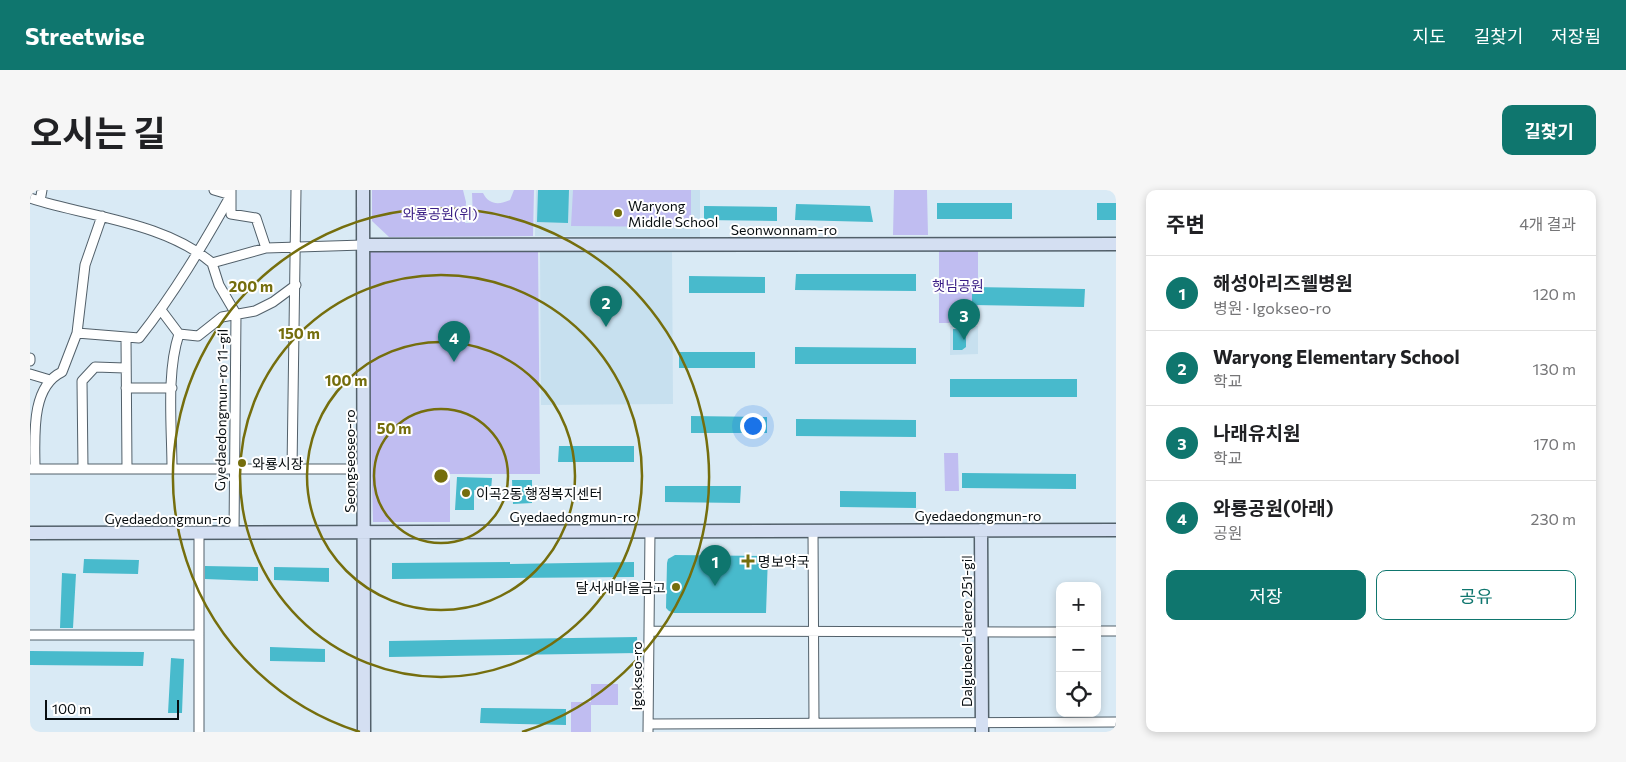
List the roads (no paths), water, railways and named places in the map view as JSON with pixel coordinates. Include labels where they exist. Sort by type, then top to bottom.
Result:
[{"type":"main road","name":"Seongseoseo-ro","points":[[363,190],[364,732]]},
{"type":"main road","name":"Seonwonnam-ro","points":[[363,245],[1116,244]]},
{"type":"main road","name":"Dalgubeol-daero 251-gil","points":[[981,530],[982,728]]},
{"type":"main road","name":"Gyedaedongmun-ro","points":[[30,533],[1116,530]]},
{"type":"street","points":[[40,201],[42,190]]},
{"type":"street","points":[[214,190],[231,193]]},
{"type":"street","points":[[292,469],[297,247],[296,190]]},
{"type":"street","points":[[231,193],[231,214],[256,218],[266,248]]},
{"type":"street","points":[[77,333],[139,338],[161,310],[199,252],[231,193]]},
{"type":"street","points":[[30,198],[136,224],[199,252],[212,263],[266,248],[363,245]]},
{"type":"street","points":[[102,216],[85,265],[77,333],[62,372],[46,385],[32,421],[33,469],[364,469]]},
{"type":"street","name":"Gyedaedongmun-ro 11-gil","points":[[212,263],[219,285],[236,314],[234,532]]},
{"type":"street","points":[[161,310],[179,334],[198,336],[222,317],[255,311],[273,302],[296,285]]},
{"type":"street","points":[[172,469],[172,388],[175,346],[179,334]]},
{"type":"street","points":[[126,338],[127,469]]},
{"type":"street","points":[[83,469],[82,381],[95,367],[125,368]]},
{"type":"street","points":[[30,374],[50,380]]},
{"type":"street","points":[[126,388],[172,388]]},
{"type":"street","points":[[650,531],[650,631]]},
{"type":"street","points":[[813,531],[814,723]]},
{"type":"street","points":[[199,732],[200,532]]},
{"type":"street","name":"Igokseo-ro","points":[[1056,632],[650,631],[649,728],[747,728],[814,723],[856,728],[982,728],[1116,722]]},
{"type":"street","points":[[1101,631],[1116,631]]},
{"type":"street","points":[[30,635],[199,635]]},
{"type":"place","name":"Waryong Middle School","points":[[618,213]]},
{"type":"place","name":"Waryong Elementary School","points":[[606,327]]},
{"type":"place","name":"나래유치원","points":[[964,340]]},
{"type":"place","name":"와룡공원(아래)","points":[[454,362]]},
{"type":"place","name":"와룡시장","points":[[242,463]]},
{"type":"place","name":"이곡2동 행정복지센터","points":[[466,493]]},
{"type":"place","name":"명보약국","points":[[748,561]]},
{"type":"place","name":"해성아리즈웰병원","points":[[715,586]]},
{"type":"place","name":"달서새마을금고","points":[[676,587]]},
{"type":"park label","name":"와룡공원(위)","points":[[440,213]]},
{"type":"park label","name":"햇님공원","points":[[958,285]]}]
